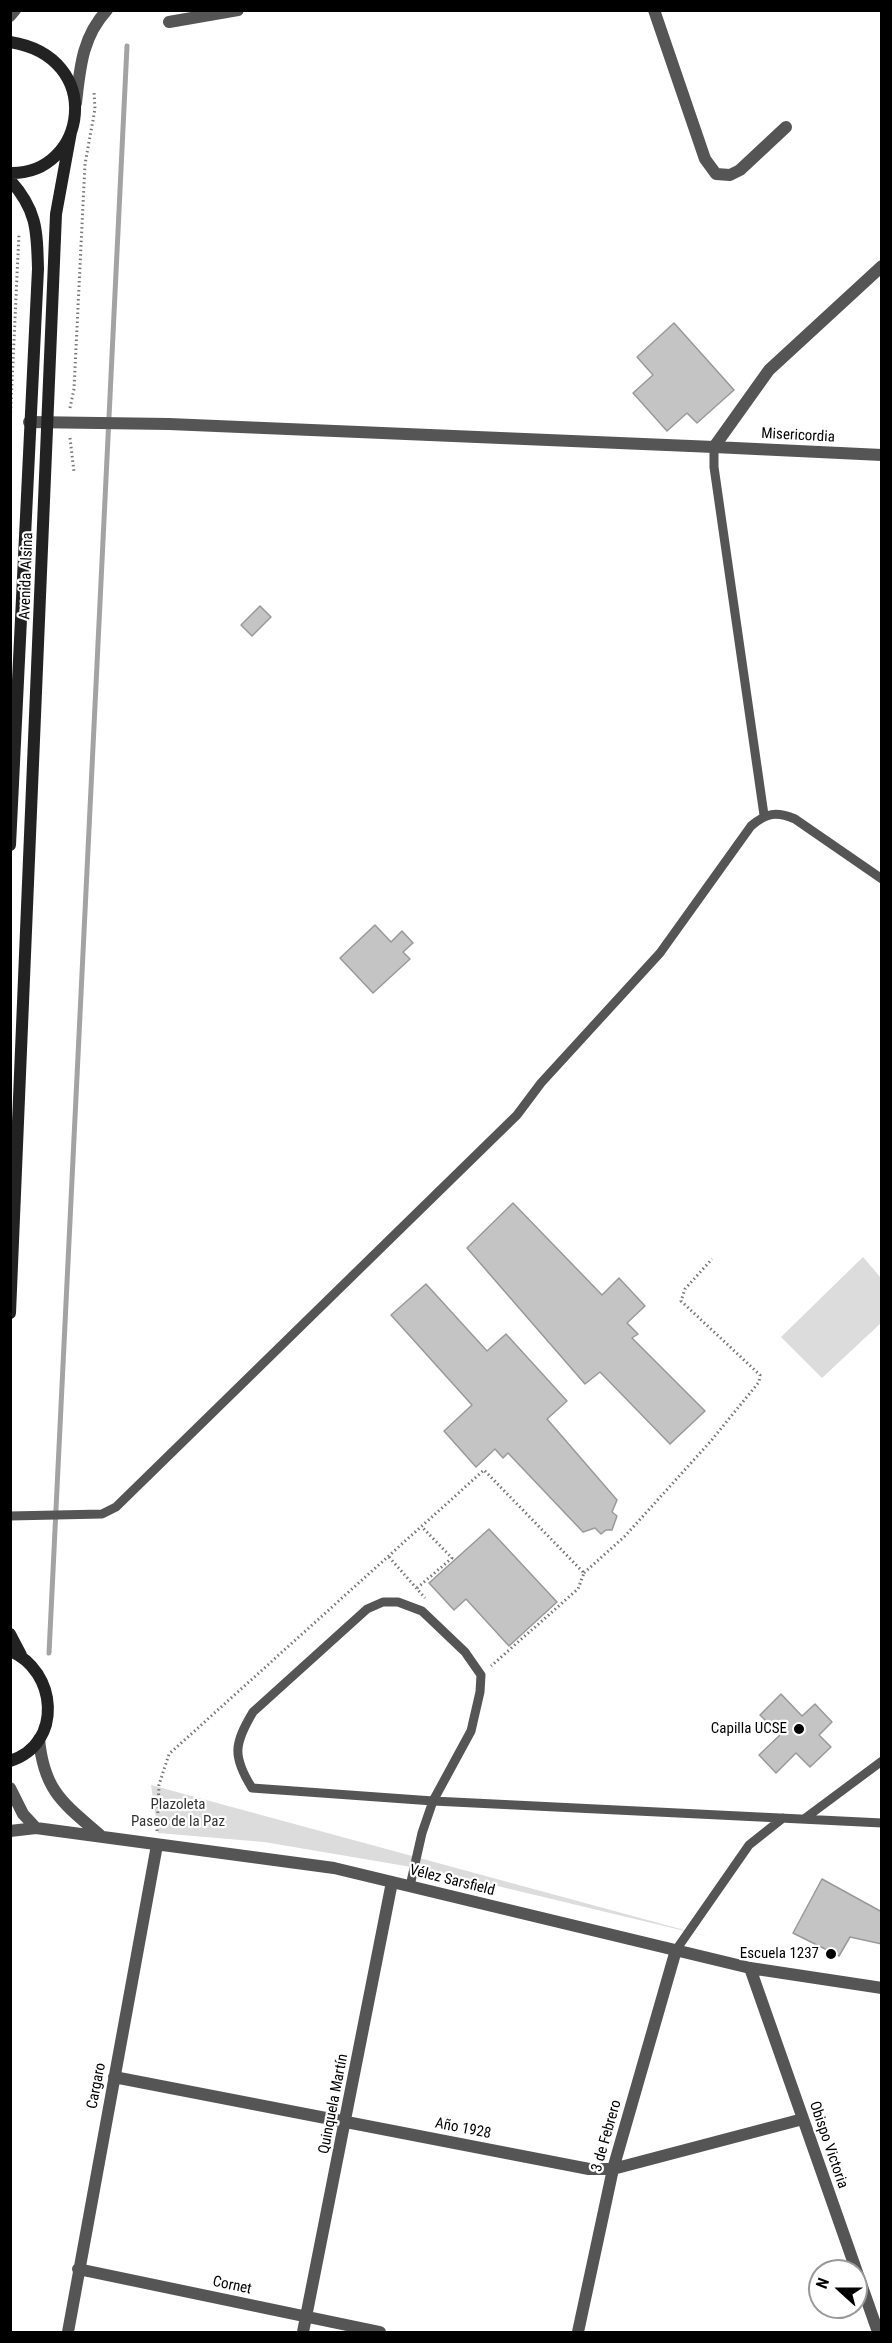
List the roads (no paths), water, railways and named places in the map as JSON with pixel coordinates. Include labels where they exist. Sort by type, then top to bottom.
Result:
[{"type":"main road","points":[[10,42],[30,45],[48,55],[63,69],[72,87],[76,110]]},
{"type":"main road","name":"Avenida Alsina","points":[[10,1313],[56,214],[76,110]]},
{"type":"main road","points":[[10,173],[20,174],[42,166],[59,152],[71,132]]},
{"type":"main road","name":"Avenida Alsina","points":[[10,180],[26,197],[35,218],[38,269],[10,846]]},
{"type":"main road","points":[[10,1634],[16,1653],[35,1667],[45,1684],[50,1702],[48,1721],[39,1739],[29,1750],[10,1761]]},
{"type":"street","points":[[10,16],[15,10]]},
{"type":"street","points":[[76,110],[82,53],[90,34],[107,10]]},
{"type":"street","points":[[170,22],[238,10]]},
{"type":"street","points":[[654,10],[705,159],[716,174],[730,175],[740,170],[786,128]]},
{"type":"street","points":[[714,447],[768,370],[882,266]]},
{"type":"street","name":"Misericordia","points":[[29,422],[118,423],[882,455]]},
{"type":"street","points":[[39,1739],[47,1780],[59,1798],[101,1836]]},
{"type":"street","points":[[10,1788],[23,1814],[36,1828]]},
{"type":"street","name":"Vélez Sarsfield","points":[[10,1831],[36,1828],[309,1863],[750,1968],[882,1988]]},
{"type":"street","name":"Cargaro","points":[[68,2332],[157,1845]]},
{"type":"street","name":"Quinquela Martín","points":[[303,2332],[392,1882]]},
{"type":"street","name":"3 de Febrero","points":[[578,2332],[613,2169],[676,1950]]},
{"type":"street","name":"Obispo Victoria","points":[[750,1968],[878,2332]]},
{"type":"street","name":"Año 1928","points":[[114,2077],[589,2169],[613,2169],[803,2119]]},
{"type":"street","name":"Cornet","points":[[78,2270],[380,2332]]},
{"type":"lane","points":[[714,447],[714,467],[764,815]]},
{"type":"lane","points":[[10,1515],[102,1514],[116,1507],[517,1115],[541,1083],[660,953],[751,826],[764,815],[780,813],[795,819],[882,879]]},
{"type":"lane","points":[[410,1886],[422,1833],[434,1801],[471,1731],[480,1692],[481,1675],[465,1652],[422,1611],[398,1602],[383,1602],[367,1609],[253,1712],[241,1734],[236,1754],[240,1769],[252,1788],[434,1801],[882,1823]]},
{"type":"lane","points":[[804,1819],[882,1761]]},
{"type":"lane","points":[[676,1950],[749,1845],[783,1818]]},
{"type":"waterway","points":[[49,1653],[127,46]]},
{"type":"place","name":"Capilla UCSE","points":[[799,1729]]},
{"type":"place","name":"Escuela 1237","points":[[831,1954]]},
{"type":"park label","name":"Plazoleta Paseo de la Paz","points":[[178,1814]]}]
